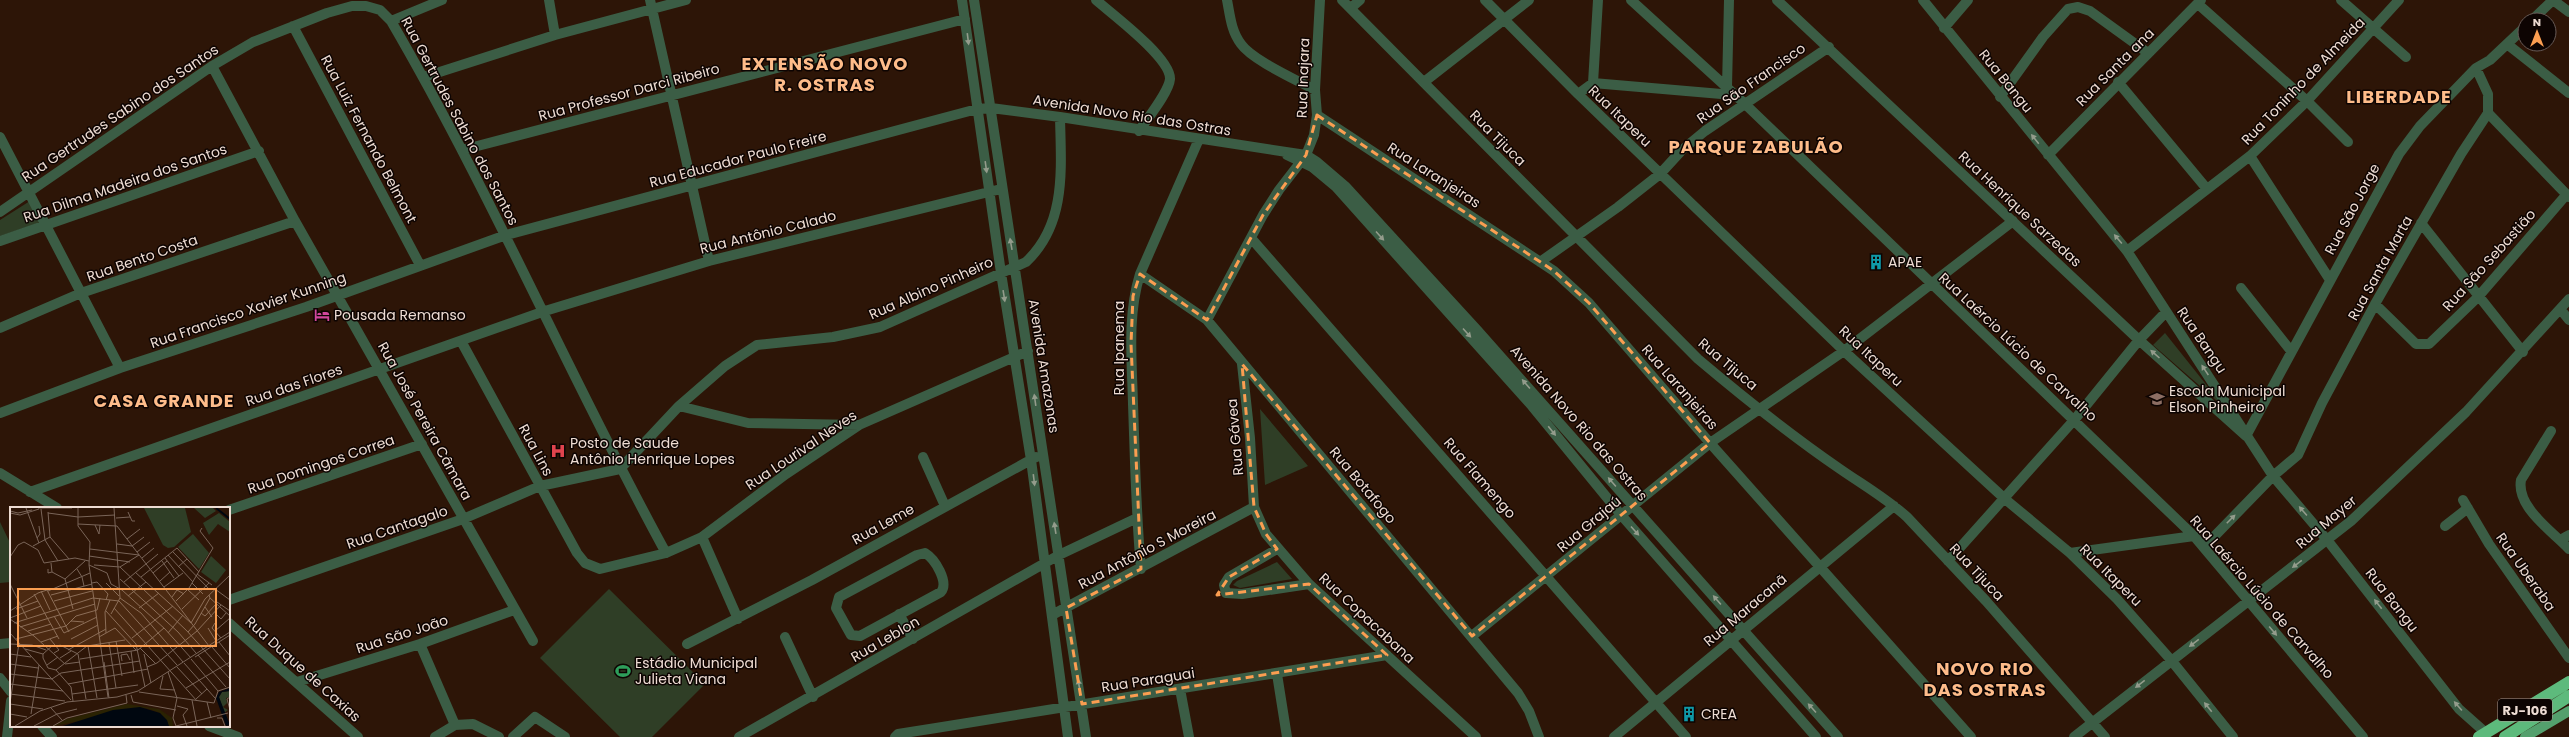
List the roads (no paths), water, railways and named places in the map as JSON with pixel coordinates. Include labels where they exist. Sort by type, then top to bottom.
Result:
[{"type":"highway","name":"RJ-106","points":[[2487,736],[2569,682]]},
{"type":"highway","name":"RJ-106","points":[[2505,737],[2569,696]]},
{"type":"main road","points":[[2525,737],[2569,711]]},
{"type":"street","points":[[391,21],[442,0]]},
{"type":"street","points":[[549,0],[555,35]]},
{"type":"street","points":[[424,77],[651,4],[686,0]]},
{"type":"street","name":"Avenida Amazonas","points":[[962,0],[1001,273],[1031,460],[1068,737]]},
{"type":"street","name":"Avenida Amazonas","points":[[974,0],[991,108],[1001,189],[1015,268],[1060,555],[1066,608],[1086,737]]},
{"type":"street","points":[[1096,0],[1164,63],[1170,79],[1168,87],[1139,131]]},
{"type":"street","points":[[1227,0],[1234,31],[1241,45],[1272,67],[1315,90]]},
{"type":"street","name":"Rua Inajara","points":[[1207,320],[1251,238],[1279,190],[1304,159],[1314,135],[1317,115],[1315,90],[1320,0]]},
{"type":"street","name":"Rua Tijuca","points":[[1342,0],[1352,7],[1424,82],[1698,359],[1840,469],[1894,506],[1986,601],[2105,737]]},
{"type":"street","points":[[1352,7],[1360,0]]},
{"type":"street","name":"Rua Itaperu","points":[[1485,0],[1578,94],[1844,351],[2005,499],[2070,553],[2117,599],[2171,660],[2233,737]]},
{"type":"street","points":[[1424,82],[1529,0]]},
{"type":"street","points":[[1593,83],[1598,0]]},
{"type":"street","name":"Rua Laércio Lúcio de Carvalho","points":[[1631,0],[1745,104],[1931,285],[2075,419],[2194,536],[2363,737]]},
{"type":"street","points":[[1578,94],[1593,83],[1730,91],[1729,0]]},
{"type":"street","name":"Rua Henrique Sarzedas","points":[[1777,0],[1829,47],[2139,340],[2246,436]]},
{"type":"street","name":"Rua Bangu","points":[[1923,0],[2000,97],[2127,251],[2166,312],[2234,412],[2246,436],[2273,476],[2328,541],[2459,709],[2487,736]]},
{"type":"street","points":[[1944,28],[1968,0]]},
{"type":"street","points":[[2342,0],[2406,57]]},
{"type":"street","name":"Rua Toninho de Almeida","points":[[2127,251],[2250,156],[2307,101],[2399,0]]},
{"type":"street","points":[[2540,12],[2553,0],[2569,12]]},
{"type":"street","points":[[2200,2],[2307,101],[2348,142]]},
{"type":"street","name":"Rua Santa ana","points":[[2048,155],[2118,82],[2200,2]]},
{"type":"street","points":[[651,4],[710,261]]},
{"type":"street","name":"Rua Gertrudes Sabino dos Santos","points":[[0,212],[212,66],[253,42],[293,26],[352,6],[366,6],[380,10],[391,21],[424,77],[545,312],[620,469],[666,553]]},
{"type":"street","points":[[2000,97],[2043,37],[2068,9],[2078,8],[2090,11],[2148,53]]},
{"type":"street","name":"Rua Professor Darci Ribeiro","points":[[462,150],[965,19]]},
{"type":"street","name":"Rua Luiz Fernando Belmont","points":[[293,26],[420,265]]},
{"type":"street","name":"Rua São Jorge","points":[[2246,436],[2399,154],[2420,126],[2476,68],[2490,60],[2517,35]]},
{"type":"street","points":[[2507,44],[2569,93]]},
{"type":"street","name":"Rua São Francisco","points":[[1540,262],[1577,237],[1660,174],[1682,150],[1745,104],[1829,47]]},
{"type":"street","name":"Rua José Pereira Câmara","points":[[212,66],[259,151],[295,221],[381,370],[532,641]]},
{"type":"street","points":[[2476,68],[2488,94],[2488,113],[2568,196]]},
{"type":"street","points":[[2118,82],[2207,189]]},
{"type":"street","name":"Avenida Novo Rio das Ostras","points":[[977,109],[991,108],[1060,117],[1282,153],[1304,159],[1345,186],[1515,372],[1838,737]]},
{"type":"street","name":"Rua Educador Paulo Freire","points":[[506,235],[977,109]]},
{"type":"street","name":"Rua Santa Marta","points":[[2204,547],[2273,476],[2298,455],[2322,403],[2375,304],[2421,223],[2488,113]]},
{"type":"street","name":"Rua Laranjeiras","points":[[1317,115],[1554,271],[1589,303],[1710,444],[1971,737]]},
{"type":"street","name":"Rua Albino Pinheiro","points":[[620,469],[679,406],[725,366],[757,345],[796,339],[833,337],[880,327],[1026,262],[1037,252],[1048,233],[1058,208],[1061,184],[1060,117]]},
{"type":"street","name":"Rua Ipanema","points":[[1141,569],[1137,518],[1131,344],[1133,296],[1140,274],[1199,140]]},
{"type":"street","points":[[1,143],[30,192],[45,224],[120,368]]},
{"type":"street","name":"Rua Dilma Madeira dos Santos","points":[[0,241],[45,224],[259,151]]},
{"type":"street","points":[[2250,156],[2330,280]]},
{"type":"street","name":"Avenida Novo Rio das Ostras","points":[[1304,159],[1312,168],[1336,187],[1532,406],[1622,516],[1732,639],[1816,737]]},
{"type":"street","name":"Rua Antônio Calado","points":[[545,312],[710,261],[1001,189]]},
{"type":"street","name":"Rua São Sebastião","points":[[2375,304],[2416,344],[2422,346],[2429,344],[2478,297],[2568,196]]},
{"type":"street","name":"Rua Bento Costa","points":[[0,328],[81,293],[295,221]]},
{"type":"street","name":"Rua Grajaú","points":[[1472,636],[1548,577],[1622,516],[1633,505],[1710,444],[1844,351],[2013,221]]},
{"type":"street","points":[[2421,223],[2523,352]]},
{"type":"street","name":"Rua Francisco Xavier Kunning","points":[[0,414],[120,368],[338,295],[506,235]]},
{"type":"street","name":"Rua Flamengo","points":[[1251,238],[1686,737]]},
{"type":"street","name":"Rua Botafogo","points":[[1140,274],[1207,320],[1242,364],[1472,636],[1518,693],[1529,711],[1539,737]]},
{"type":"street","points":[[2241,288],[2291,351]]},
{"type":"street","name":"Rua Mayer","points":[[2074,737],[2171,660],[2328,541],[2466,412],[2523,352],[2569,299]]},
{"type":"street","points":[[2561,310],[2569,320]]},
{"type":"street","name":"Rua das Flores","points":[[30,492],[545,312]]},
{"type":"street","points":[[1948,561],[2005,499],[2075,419],[2139,340],[2166,312]]},
{"type":"street","name":"Rua Lins","points":[[461,341],[577,553],[584,563],[592,567]]},
{"type":"street","name":"Rua Lourival Neves","points":[[592,567],[600,569],[666,553],[702,537],[786,474],[859,425],[1014,356],[1028,352]]},
{"type":"street","name":"Rua Gávea","points":[[1242,364],[1250,438],[1254,507]]},
{"type":"street","points":[[679,406],[748,423],[859,425]]},
{"type":"street","points":[[2551,431],[2521,480],[2519,490],[2530,508],[2565,537],[2569,550]]},
{"type":"street","name":"Rua Domingos Correa","points":[[230,510],[422,444]]},
{"type":"street","name":"Rua Leme","points":[[687,644],[738,619],[1043,454]]},
{"type":"street","points":[[923,457],[945,506]]},
{"type":"street","name":"Rua Cantagalo","points":[[230,600],[463,519],[540,486],[620,469]]},
{"type":"street","points":[[0,472],[55,507]]},
{"type":"street","name":"Rua Uberaba","points":[[2445,526],[2465,504],[2489,544],[2569,658]]},
{"type":"street","name":"Rua Maracanã","points":[[1614,737],[1894,506]]},
{"type":"street","name":"Rua Copacabana","points":[[1254,507],[1266,534],[1277,549],[1309,584],[1476,737]]},
{"type":"street","name":"Rua Antônio S Moreira","points":[[1052,615],[1141,569],[1254,507]]},
{"type":"street","points":[[1060,555],[1137,518]]},
{"type":"street","points":[[2070,553],[2194,536]]},
{"type":"street","points":[[702,537],[738,619]]},
{"type":"street","points":[[1277,549],[1229,577],[1224,585],[1226,593],[1242,594],[1309,584]]},
{"type":"street","points":[[925,553],[930,556],[944,581],[944,587],[940,592],[899,614],[856,636],[848,631],[836,608],[836,602],[845,594],[917,555],[925,553]]},
{"type":"street","name":"Rua Leblon","points":[[740,737],[813,697],[1060,555]]},
{"type":"street","name":"Rua São João","points":[[296,682],[420,644],[514,610]]},
{"type":"street","points":[[899,614],[913,640]]},
{"type":"street","name":"Rua Duque de Caxias","points":[[230,624],[358,737]]},
{"type":"street","points":[[785,637],[813,697]]},
{"type":"street","points":[[0,644],[10,642]]},
{"type":"street","points":[[420,644],[455,725]]},
{"type":"street","name":"Rua Paraguai","points":[[895,737],[898,734],[913,735],[1064,707],[1277,674],[1387,655]]},
{"type":"street","points":[[1277,674],[1287,737]]},
{"type":"street","points":[[0,678],[10,691]]},
{"type":"street","points":[[1180,689],[1189,737]]},
{"type":"street","points":[[6,737],[6,726],[10,706]]},
{"type":"street","points":[[513,737],[535,717],[565,737]]},
{"type":"street","points":[[435,737],[455,725],[473,724],[499,737]]},
{"type":"street","points":[[43,727],[52,737]]},
{"type":"street","points":[[213,727],[238,737]]},
{"type":"place","name":"APAE","points":[[1876,262]]},
{"type":"place","name":"Pousada Remanso","points":[[322,315]]},
{"type":"place","name":"Escola Municipal Elson Pinheiro","points":[[2157,399]]},
{"type":"place","name":"Posto de Saude Antônio Henrique Lopes","points":[[558,451]]},
{"type":"place","name":"Estádio Municipal Julieta Viana","points":[[623,671]]},
{"type":"place","name":"CREA","points":[[1689,714]]},
{"type":"district","name":"EXTENSÃO NOVO R. OSTRAS","points":[[825,73]]},
{"type":"district","name":"LIBERDADE","points":[[2399,96]]},
{"type":"district","name":"PARQUE ZABULÃO","points":[[1756,146]]},
{"type":"district","name":"CASA GRANDE","points":[[164,400]]},
{"type":"district","name":"NOVO RIO DAS OSTRAS","points":[[1985,678]]}]
